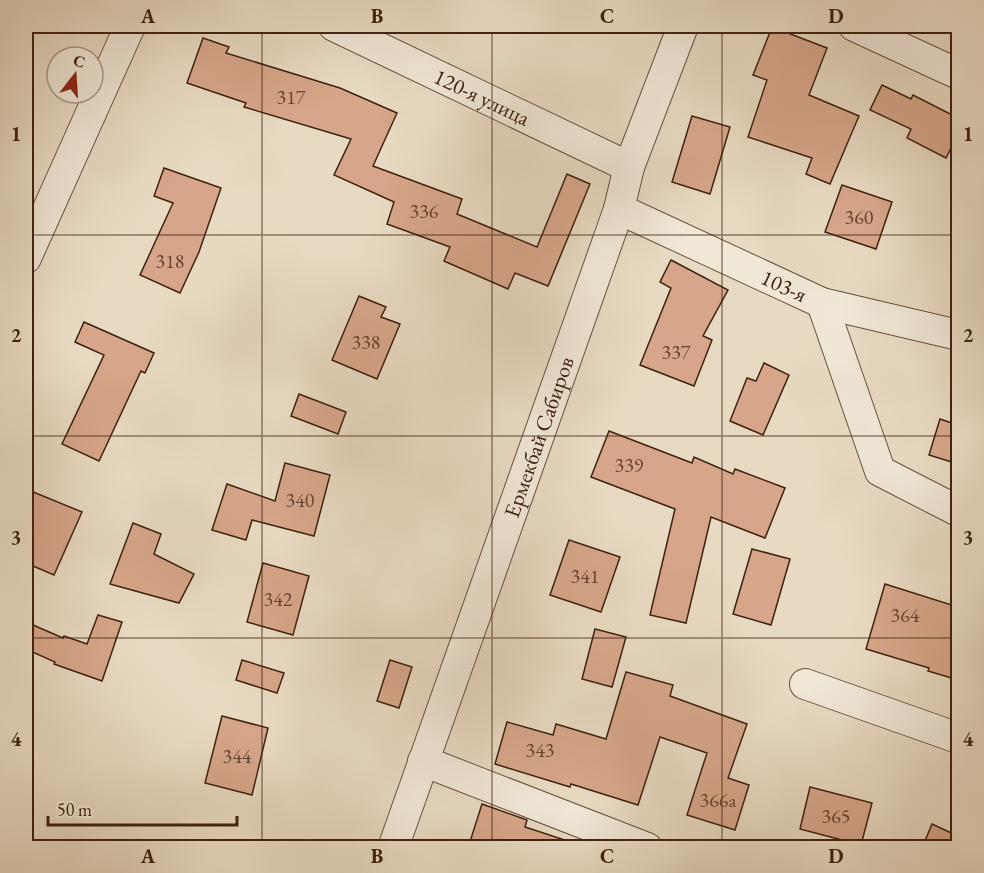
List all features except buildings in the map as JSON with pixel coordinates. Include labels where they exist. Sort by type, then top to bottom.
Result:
[{"type":"street","points":[[26,258],[130,26]]},
{"type":"street","name":"120-я улица","points":[[334,26],[629,167]]},
{"type":"street","name":"Ермекбай Сабиров","points":[[393,848],[619,209],[629,167],[683,26]]},
{"type":"street","points":[[854,26],[958,74]]},
{"type":"street","name":"103-я","points":[[619,209],[822,303],[958,335]]},
{"type":"street","points":[[822,303],[880,471],[958,511]]},
{"type":"street","points":[[805,684],[958,738]]},
{"type":"street","points":[[423,761],[647,848]]}]
